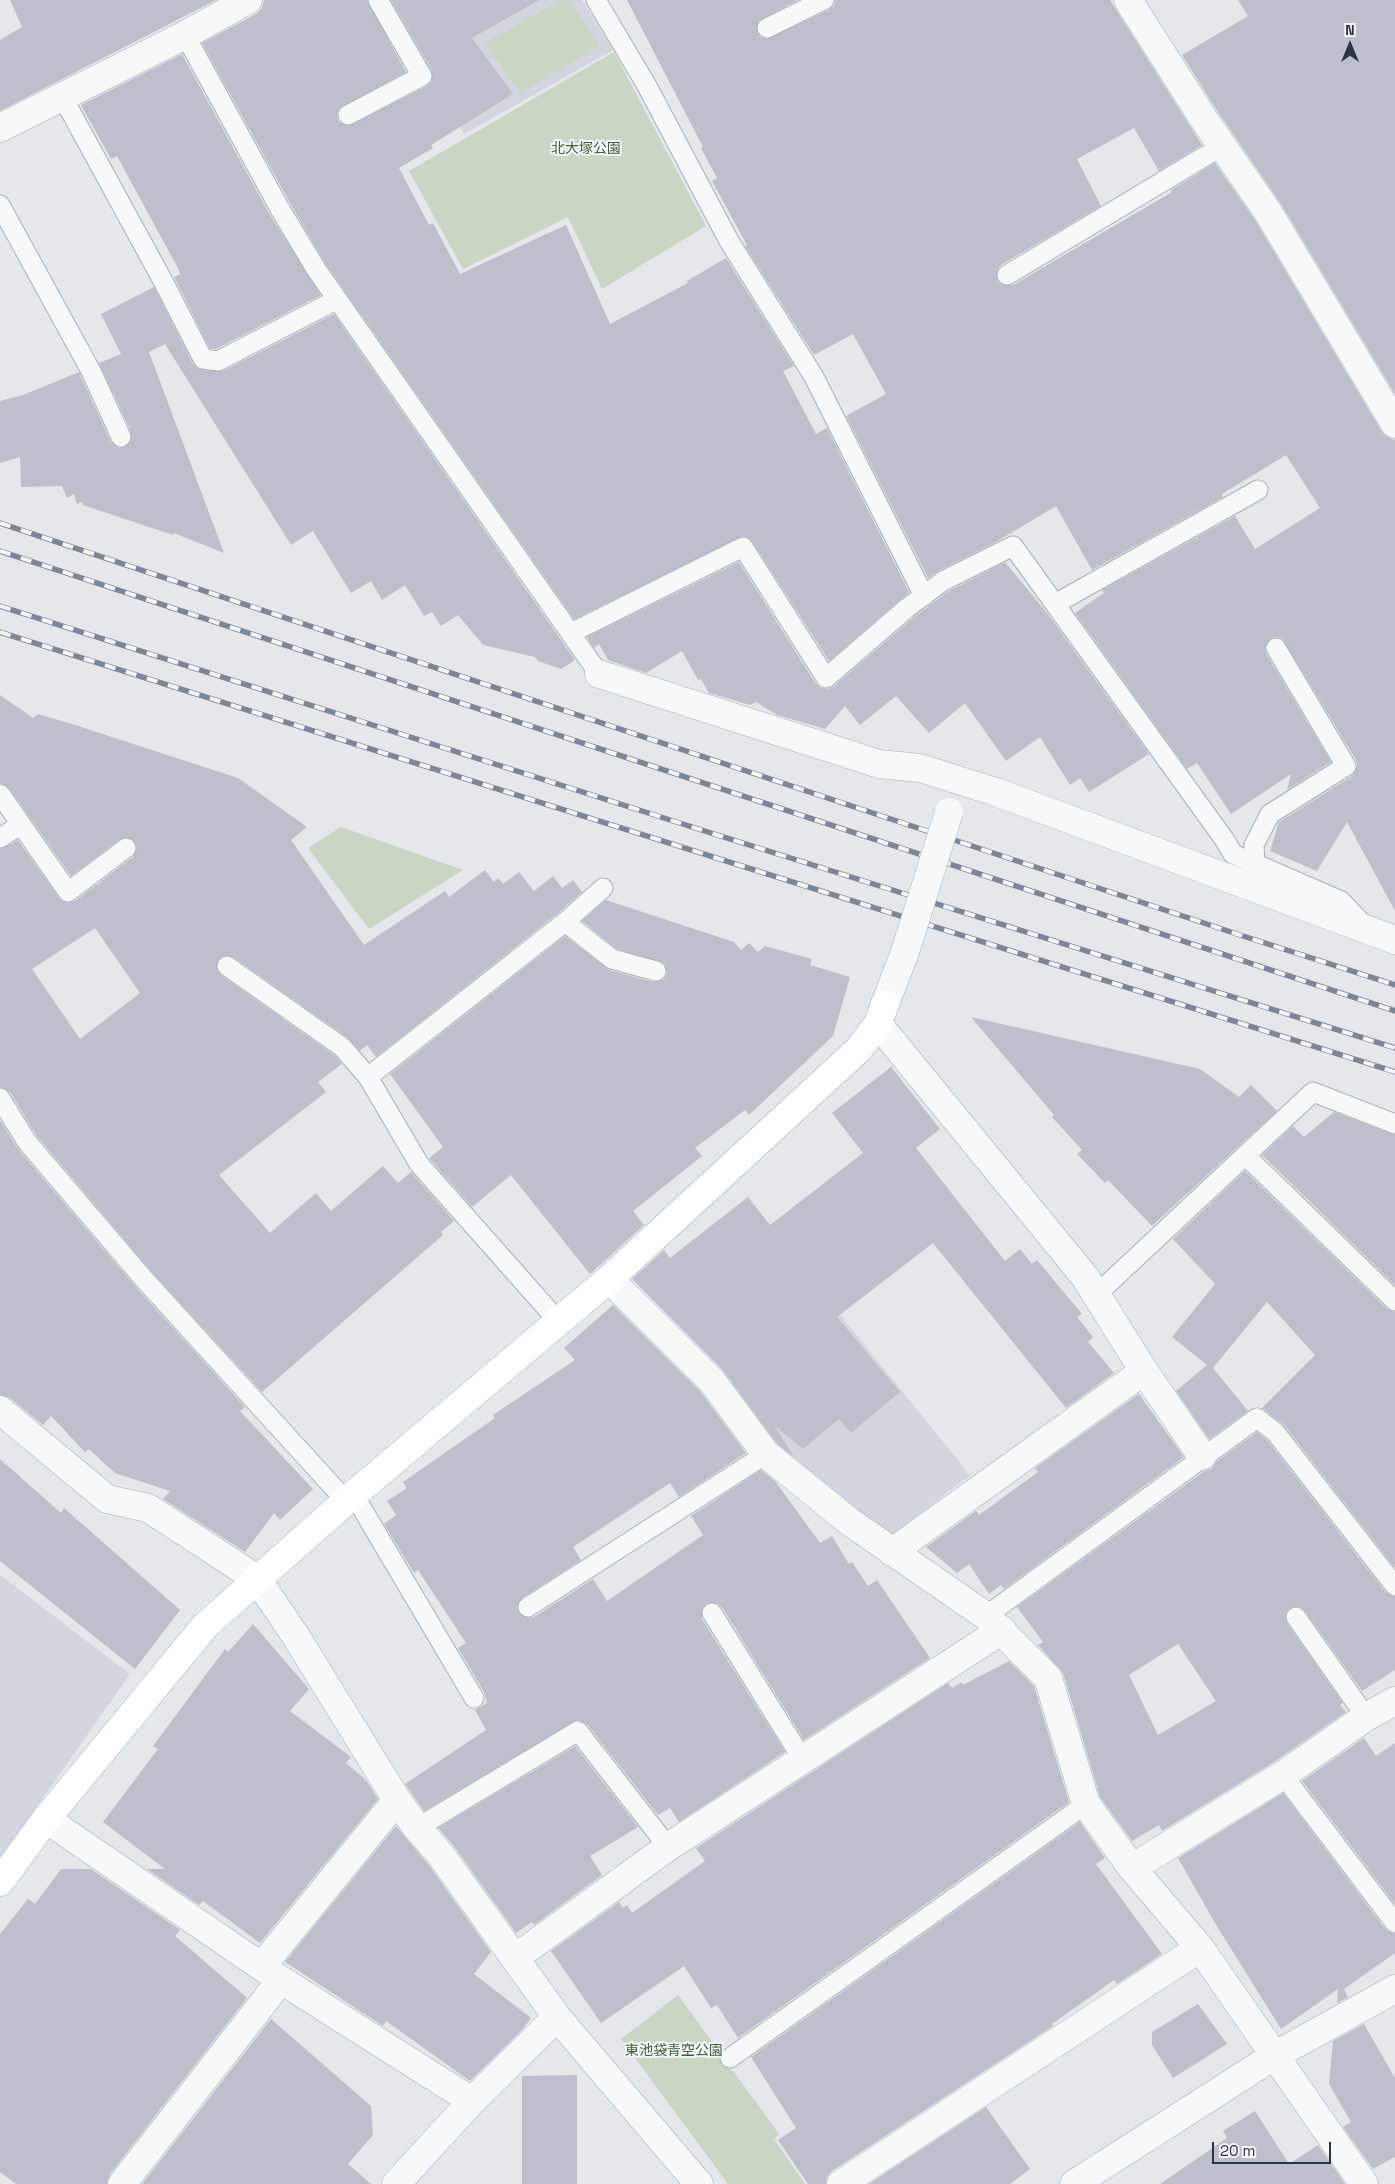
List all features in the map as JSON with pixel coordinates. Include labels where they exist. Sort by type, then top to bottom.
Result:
[{"type":"street","points":[[0,128],[248,0]]},
{"type":"street","points":[[1128,0],[1222,146],[1268,212],[1395,424]]},
{"type":"street","points":[[599,674],[879,764],[920,768],[960,780],[1395,940]]},
{"type":"street","points":[[0,1882],[46,1819],[205,1626],[350,1498],[609,1279],[858,1050],[881,1014],[905,952],[960,780]]},
{"type":"street","points":[[881,1014],[1085,1277],[1144,1371],[1202,1456]]},
{"type":"street","points":[[609,1279],[712,1381],[766,1454],[850,1522],[994,1623],[1048,1678],[1086,1804],[1132,1868],[1200,1948],[1364,2184]]},
{"type":"street","points":[[892,1552],[1144,1371]]},
{"type":"street","points":[[0,1410],[107,1499],[148,1508],[256,1579],[295,1635],[397,1800],[417,1828],[440,1854],[556,2017],[699,2184]]},
{"type":"street","points":[[515,1958],[668,1847],[803,1760],[994,1623]]},
{"type":"street","points":[[1132,1868],[1283,1775],[1366,1717],[1395,1701]]},
{"type":"street","points":[[122,2184],[397,1800]]},
{"type":"street","points":[[46,1819],[272,1973],[472,2101]]},
{"type":"street","points":[[841,2184],[1200,1948]]},
{"type":"street","points":[[1086,2181],[1274,2056],[1395,1989]]},
{"type":"street","points":[[396,2184],[472,2101],[556,2017]]},
{"type":"lane","points":[[348,115],[422,76],[378,0]]},
{"type":"lane","points":[[596,0],[647,86],[729,241],[814,377],[924,596]]},
{"type":"lane","points":[[767,28],[824,0]]},
{"type":"lane","points":[[185,34],[280,209],[336,300],[599,674]]},
{"type":"lane","points":[[62,96],[163,281],[203,359],[218,362],[336,300]]},
{"type":"lane","points":[[1007,275],[1222,146]]},
{"type":"lane","points":[[0,205],[92,373],[120,437]]},
{"type":"lane","points":[[1055,604],[1258,490]]},
{"type":"lane","points":[[571,634],[743,547],[826,678],[907,608],[943,581],[1012,546],[1233,854],[1341,901],[1369,930]]},
{"type":"lane","points":[[1255,865],[1254,845],[1270,814],[1346,766],[1276,648]]},
{"type":"lane","points":[[0,794],[68,892],[126,848]]},
{"type":"lane","points":[[0,838],[20,825]]},
{"type":"lane","points":[[368,1077],[565,922],[604,888]]},
{"type":"lane","points":[[565,922],[612,959],[656,971]]},
{"type":"lane","points":[[227,966],[342,1047],[368,1077],[420,1164],[559,1322]]},
{"type":"lane","points":[[1096,1295],[1313,1092],[1395,1124]]},
{"type":"lane","points":[[0,1098],[27,1142],[137,1270],[350,1498],[474,1698]]},
{"type":"lane","points":[[1246,1156],[1395,1301]]},
{"type":"lane","points":[[994,1623],[1202,1456],[1257,1418],[1275,1432],[1395,1586]]},
{"type":"lane","points":[[528,1607],[766,1454]]},
{"type":"lane","points":[[712,1613],[803,1760]]},
{"type":"lane","points":[[1296,1617],[1366,1717]]},
{"type":"lane","points":[[417,1828],[578,1731],[668,1847]]},
{"type":"lane","points":[[1283,1775],[1395,1923]]},
{"type":"lane","points":[[730,2058],[1086,1804]]},
{"type":"shaded area","points":[[389,0],[582,0],[613,50],[464,134]]},
{"type":"shaded area","points":[[820,1290],[970,1475],[892,1535],[788,1460],[718,1372]]},
{"type":"shaded area","points":[[0,1575],[130,1674],[0,1859]]},
{"type":"green space","points":[[561,0],[570,0],[599,46],[521,93],[485,43]]},
{"type":"green space","name":"北大塚公園","points":[[614,52],[706,226],[602,289],[568,217],[463,269],[409,171]]},
{"type":"green space","points":[[341,827],[463,870],[369,929],[308,848]]},
{"type":"green space","name":"東池袋青空公園","points":[[678,1995],[779,2134],[774,2139],[805,2184],[728,2184],[621,2039]]},
{"type":"building","points":[[10,0],[216,0],[0,111],[0,40],[22,27]]},
{"type":"building","points":[[264,0],[367,0],[406,72],[339,109],[337,114],[338,121],[348,126],[427,86],[432,81],[432,70],[391,0],[539,0],[472,38],[513,94],[431,145],[433,148],[399,168],[429,225],[433,223],[460,274],[566,225],[610,324],[688,283],[687,281],[726,258],[794,366],[783,371],[816,434],[827,428],[909,592],[829,661],[752,541],[743,536],[574,619],[325,263],[202,43],[256,14],[262,8]]},
{"type":"building","points":[[627,0],[798,0],[758,21],[757,32],[760,37],[767,39],[829,10],[834,6],[835,0],[1110,0],[1202,145],[1159,171],[1134,128],[1077,159],[1101,206],[1001,265],[997,270],[997,280],[1002,285],[1013,285],[1172,192],[1171,190],[1215,163],[1255,220],[1382,432],[1387,437],[1395,440],[1395,911],[1347,822],[1317,871],[1270,851],[1279,822],[1352,776],[1357,766],[1356,760],[1282,638],[1270,639],[1265,648],[1266,653],[1331,762],[1287,790],[1291,774],[1231,814],[1197,763],[1187,769],[1075,613],[1104,593],[1102,590],[1235,516],[1255,549],[1320,508],[1286,455],[1222,494],[1223,497],[1092,570],[1056,506],[996,542],[938,571],[928,578],[846,416],[886,394],[853,334],[814,355],[745,246],[747,245],[712,181],[717,178],[701,148],[703,147]]},
{"type":"building","points":[[1238,0],[1395,0],[1395,394],[1281,204],[1218,112],[1182,55],[1248,16]]},
{"type":"building","points":[[182,54],[270,215],[321,295],[216,349],[210,349],[174,277],[180,274],[179,270],[117,156],[111,159],[81,105]]},
{"type":"building","points":[[154,287],[193,364],[202,370],[223,371],[334,314],[575,660],[561,669],[538,661],[535,657],[483,645],[458,615],[441,626],[432,612],[424,616],[405,585],[382,600],[371,581],[351,593],[313,531],[291,545],[165,344],[149,352],[224,553],[174,533],[173,535],[83,505],[82,502],[77,504],[74,494],[67,498],[62,486],[21,487],[20,457],[0,463],[0,401],[23,395],[79,372],[111,442],[120,448],[130,443],[131,432],[99,363],[121,354],[101,314]]},
{"type":"building","points":[[739,562],[816,684],[821,688],[827,689],[833,687],[914,617],[949,591],[1005,562],[1047,613],[1149,754],[1089,792],[1080,778],[1070,785],[1040,737],[1006,761],[965,703],[929,733],[896,696],[860,725],[845,706],[825,729],[777,715],[756,702],[750,705],[709,693],[701,679],[698,680],[682,651],[646,673],[608,660],[599,644],[594,648],[587,637]]},
{"type":"building","points":[[0,695],[33,718],[38,714],[238,778],[307,827],[291,840],[364,945],[445,891],[449,897],[485,870],[494,882],[498,878],[503,884],[519,872],[534,891],[553,876],[562,888],[573,880],[582,892],[376,1057],[367,1045],[360,1051],[348,1038],[233,957],[223,956],[218,960],[217,970],[221,975],[334,1055],[342,1064],[318,1082],[326,1092],[219,1175],[270,1233],[316,1193],[331,1211],[383,1166],[398,1183],[411,1172],[454,1221],[441,1232],[443,1235],[262,1392],[151,1271],[36,1135],[10,1092],[0,1087],[0,849],[18,840],[59,898],[69,903],[75,901],[133,857],[137,847],[131,838],[120,839],[71,876],[9,788],[0,783]],"holes":[[[95,928],[140,993],[80,1039],[32,969]]]},
{"type":"building","points":[[606,900],[734,942],[741,950],[749,943],[758,952],[765,946],[812,959],[810,965],[850,977],[833,1036],[749,1115],[745,1110],[695,1148],[702,1156],[633,1211],[644,1225],[590,1274],[511,1175],[472,1207],[429,1158],[443,1147],[390,1074],[565,936],[609,970],[653,982],[664,979],[667,973],[664,963],[617,949],[582,921]]},
{"type":"building","points":[[971,1017],[1200,1069],[1239,1097],[1251,1085],[1277,1111],[1152,1226],[1108,1180],[1105,1183],[1077,1154],[1082,1150],[1052,1117],[1054,1115]]},
{"type":"building","points":[[891,1067],[940,1129],[916,1148],[1005,1261],[1020,1249],[1032,1264],[1037,1260],[1082,1314],[1077,1317],[1093,1337],[1088,1342],[1114,1373],[1066,1408],[933,1243],[837,1317],[900,1392],[851,1433],[839,1419],[803,1449],[774,1425],[794,1457],[777,1443],[723,1370],[632,1279],[664,1250],[670,1258],[748,1197],[770,1225],[863,1153],[832,1113]]},
{"type":"building","points":[[1334,1112],[1395,1135],[1395,1285],[1262,1155],[1293,1126],[1304,1137]]},
{"type":"building","points":[[0,1120],[18,1149],[135,1286],[245,1407],[240,1411],[313,1489],[280,1520],[274,1513],[245,1552],[163,1499],[170,1491],[115,1473],[89,1449],[85,1452],[51,1416],[43,1425],[10,1398],[0,1395]]},
{"type":"building","points":[[1245,1171],[1387,1309],[1395,1312],[1395,1568],[1284,1425],[1262,1408],[1315,1355],[1267,1302],[1213,1368],[1248,1411],[1209,1439],[1176,1391],[1207,1365],[1172,1337],[1215,1284],[1173,1239]]},
{"type":"building","points":[[613,1305],[700,1391],[746,1453],[679,1497],[670,1483],[573,1547],[581,1560],[522,1598],[517,1607],[519,1613],[528,1618],[534,1617],[593,1579],[607,1601],[703,1535],[691,1516],[761,1470],[775,1481],[820,1543],[832,1536],[849,1564],[852,1562],[868,1586],[877,1580],[930,1658],[804,1740],[722,1607],[717,1603],[707,1603],[702,1608],[702,1619],[785,1752],[679,1822],[670,1808],[658,1815],[587,1724],[577,1720],[424,1811],[405,1784],[486,1730],[475,1710],[487,1703],[484,1692],[458,1648],[466,1643],[418,1570],[414,1573],[384,1524],[396,1515],[387,1501],[407,1488],[403,1482],[495,1418],[493,1415],[575,1360],[564,1348]]},
{"type":"building","points":[[1139,1394],[1184,1457],[1004,1589],[1001,1585],[989,1594],[969,1564],[957,1573],[926,1547],[976,1511],[979,1515],[1038,1472],[1035,1468]]},
{"type":"building","points":[[1257,1432],[1267,1440],[1386,1593],[1395,1597],[1395,1670],[1362,1691],[1305,1611],[1300,1607],[1290,1608],[1286,1613],[1287,1623],[1343,1703],[1340,1705],[1346,1712],[1274,1762],[1162,1831],[1159,1825],[1132,1841],[1100,1797],[1063,1673],[1038,1645],[1043,1642],[1017,1607],[1203,1472],[1211,1469],[1216,1462]],"holes":[[[1178,1644],[1216,1701],[1158,1735],[1129,1675]]]},
{"type":"building","points":[[0,1459],[61,1513],[64,1508],[180,1610],[135,1669],[0,1561]]},
{"type":"building","points":[[253,1624],[309,1689],[290,1711],[351,1757],[346,1763],[366,1780],[378,1799],[260,1943],[203,1901],[199,1905],[147,1869],[165,1869],[103,1822],[158,1749],[153,1746],[225,1649],[228,1652]]},
{"type":"building","points":[[1009,1661],[1034,1686],[1069,1802],[738,2038],[717,2005],[711,2008],[684,1966],[601,2023],[551,1951],[619,1902],[623,1908],[627,1905],[632,1913],[705,1861],[696,1848],[948,1683],[952,1688],[962,1682],[963,1685]]},
{"type":"building","points":[[1364,1738],[1376,1756],[1395,1743],[1395,1904],[1302,1781]]},
{"type":"building","points":[[575,1746],[638,1827],[590,1856],[602,1875],[534,1925],[532,1922],[516,1933],[453,1845],[438,1828]]},
{"type":"building","points":[[1283,1793],[1386,1930],[1395,1934],[1395,1953],[1344,1989],[1348,1997],[1337,2003],[1338,1989],[1281,2029],[1215,1923],[1178,1858]]},
{"type":"building","points":[[1080,1822],[1105,1858],[1096,1864],[1162,1954],[1117,1984],[1114,1980],[1052,2024],[1053,2026],[832,2171],[827,2177],[826,2184],[808,2184],[778,2140],[796,2128],[751,2057]]},
{"type":"building","points":[[396,1826],[428,1864],[491,1952],[474,1974],[531,2018],[523,2029],[470,2081],[386,2021],[383,2026],[285,1962]]},
{"type":"building","points":[[61,1869],[91,1869],[180,1930],[175,1936],[247,1998],[110,2174],[107,2184],[16,2184],[0,2172],[0,1934],[28,1899],[35,1904]]},
{"type":"building","points":[[1198,2004],[1227,2044],[1173,2078],[1152,2045],[1152,2032]]},
{"type":"building","points":[[271,2019],[371,2106],[373,2135],[348,2164],[371,2184],[142,2184]]},
{"type":"building","points":[[1364,2024],[1395,2078],[1395,2157],[1373,2169],[1343,2127],[1351,2122],[1329,2084],[1333,2041]]},
{"type":"building","points":[[577,2075],[577,2184],[522,2184],[522,2076]]},
{"type":"building","points":[[986,2107],[1030,2169],[1010,2184],[869,2184]]},
{"type":"building","points":[[1255,2111],[1289,2164],[1318,2145],[1345,2184],[1160,2184],[1227,2138],[1223,2131]]},
{"type":"railway","points":[[0,523],[1395,985]]},
{"type":"railway","points":[[0,551],[1395,1011]]},
{"type":"railway","points":[[0,606],[711,833],[1395,1048]]},
{"type":"railway","points":[[0,632],[1395,1072]]}]
